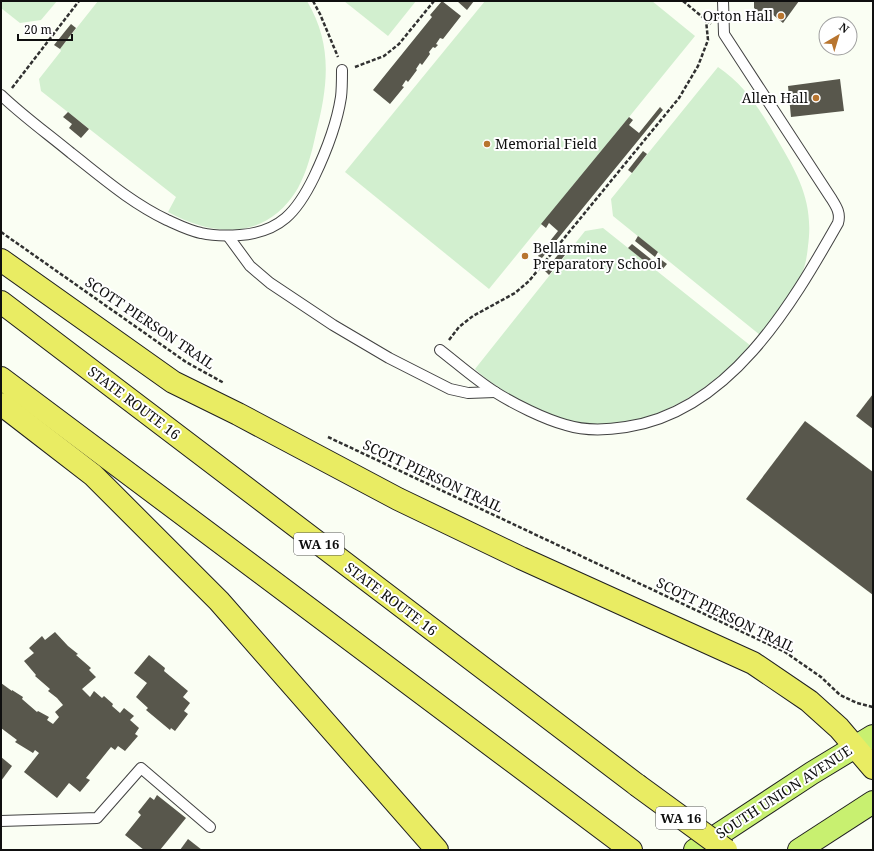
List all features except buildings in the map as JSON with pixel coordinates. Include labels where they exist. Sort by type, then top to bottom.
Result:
[{"type":"highway","points":[[1,260],[173,382],[238,414],[405,502],[521,558],[753,663],[809,701],[839,728],[873,768]]},
{"type":"highway","name":"STATE ROUTE 16","points":[[1,302],[637,785],[726,850]]},
{"type":"highway","points":[[1,378],[631,850]]},
{"type":"highway","points":[[1,404],[94,475],[219,601],[437,850]]},
{"type":"highway","points":[[637,785],[701,850]]},
{"type":"main road","name":"SOUTH UNION AVENUE","points":[[695,850],[812,772],[873,736]]},
{"type":"main road","points":[[799,850],[873,802]]},
{"type":"lane","points":[[440,350],[495,392],[540,415],[566,426],[589,429],[617,429],[639,426],[665,417],[690,405],[718,386],[748,356],[774,325],[812,269],[840,217],[831,198],[724,34],[723,1]]},
{"type":"lane","points":[[2,97],[121,192],[146,210],[200,233],[228,236],[268,230],[286,218],[298,207],[319,167],[331,136],[341,98],[342,70]]},
{"type":"lane","points":[[228,236],[250,266],[270,284],[333,325],[389,358],[450,390],[468,393],[495,392]]},
{"type":"lane","points":[[1,822],[97,818],[141,768],[210,827]]},
{"type":"path","points":[[2,97],[79,1]]},
{"type":"path","points":[[312,1],[331,38],[342,70],[359,66],[384,56],[400,44],[434,1]]},
{"type":"path","points":[[682,1],[724,34]]},
{"type":"path","points":[[440,350],[473,316],[515,293],[529,281],[679,98],[698,66],[708,40],[706,20]]},
{"type":"path","name":"SCOTT PIERSON TRAIL","points":[[1,232],[186,362],[227,385]]},
{"type":"path","name":"SCOTT PIERSON TRAIL","points":[[325,436],[785,652],[821,676],[840,695],[857,703],[873,707]]},
{"type":"green space","points":[[1,1],[57,1],[41,20],[20,23],[1,8]]},
{"type":"green space","points":[[98,1],[307,1],[321,34],[324,50],[326,66],[323,99],[311,154],[301,182],[285,205],[271,217],[256,225],[239,229],[222,230],[204,227],[186,221],[168,212],[176,197],[41,91],[39,79],[61,51],[60,49]]},
{"type":"green space","points":[[344,1],[416,1],[388,36]]},
{"type":"green space","name":"Memorial Field","points":[[485,1],[652,1],[695,36],[489,289],[345,172]]},
{"type":"green space","points":[[718,67],[728,74],[744,90],[765,118],[798,177],[803,190],[809,216],[808,250],[802,274],[787,301],[760,335],[613,216],[611,199]]},
{"type":"green space","points":[[603,228],[751,346],[736,361],[704,387],[669,408],[650,416],[631,421],[596,425],[573,422],[531,406],[499,388],[475,369],[585,231]]},
{"type":"place","name":"Orton Hall","points":[[781,16]]},
{"type":"place","name":"Allen Hall","points":[[816,98]]},
{"type":"place","name":"Memorial Field","points":[[487,144]]},
{"type":"place","name":"Bellarmine Preparatory School","points":[[525,256]]}]
